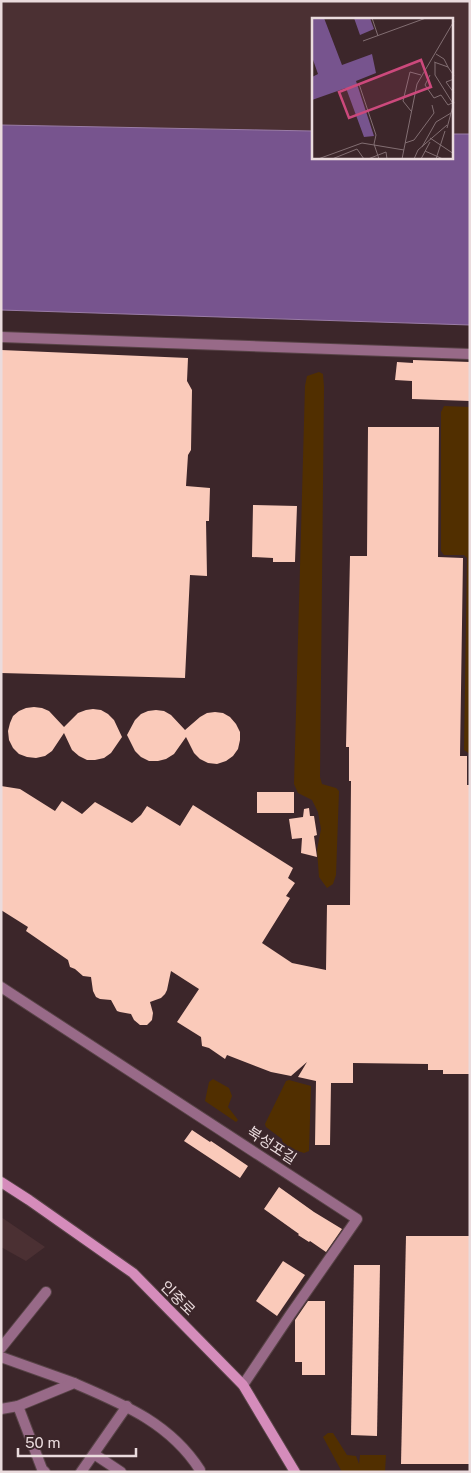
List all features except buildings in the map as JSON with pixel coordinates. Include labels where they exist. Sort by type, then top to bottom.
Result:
[{"type":"main road","name":"인중로","points":[[1,1182],[133,1273],[243,1386],[295,1472]]},
{"type":"street","points":[[1,337],[470,354]]},
{"type":"street","name":"북성포길","points":[[1,987],[357,1219],[290,1314],[243,1386]]},
{"type":"street","points":[[1,1348],[46,1292]]},
{"type":"street","points":[[1,1358],[74,1383],[126,1406],[156,1423],[191,1455],[200,1472]]},
{"type":"street","points":[[1,1409],[18,1406],[74,1383]]},
{"type":"street","points":[[18,1406],[42,1470],[45,1472]]},
{"type":"street","points":[[81,1472],[126,1406]]},
{"type":"street","points":[[94,1454],[121,1472]]},
{"type":"shaded area","points":[[1,1],[470,1],[470,134],[454,134],[454,18],[312,18],[312,131],[1,125]]},
{"type":"shaded area","points":[[1,125],[312,131],[312,159],[454,159],[454,134],[470,134],[470,325],[1,310]]},
{"type":"shaded area","points":[[319,372],[323,374],[324,387],[320,777],[322,784],[336,788],[339,791],[336,875],[333,884],[327,888],[319,877],[317,850],[321,829],[318,812],[312,800],[298,793],[294,784],[305,386],[307,376]]},
{"type":"shaded area","points":[[444,406],[470,407],[470,754],[464,750],[467,558],[464,555],[444,555],[441,551],[441,412]]},
{"type":"shaded area","points":[[213,1079],[229,1088],[232,1096],[228,1107],[238,1120],[236,1122],[205,1101],[209,1082]]},
{"type":"shaded area","points":[[289,1080],[311,1086],[309,1151],[304,1153],[285,1148],[282,1139],[266,1127],[265,1124],[286,1081]]},
{"type":"shaded area","points":[[1,1217],[45,1247],[26,1261],[1,1247]]},
{"type":"shaded area","points":[[328,1433],[333,1433],[347,1455],[356,1456],[359,1464],[360,1455],[386,1455],[385,1472],[342,1472],[323,1437]]}]
